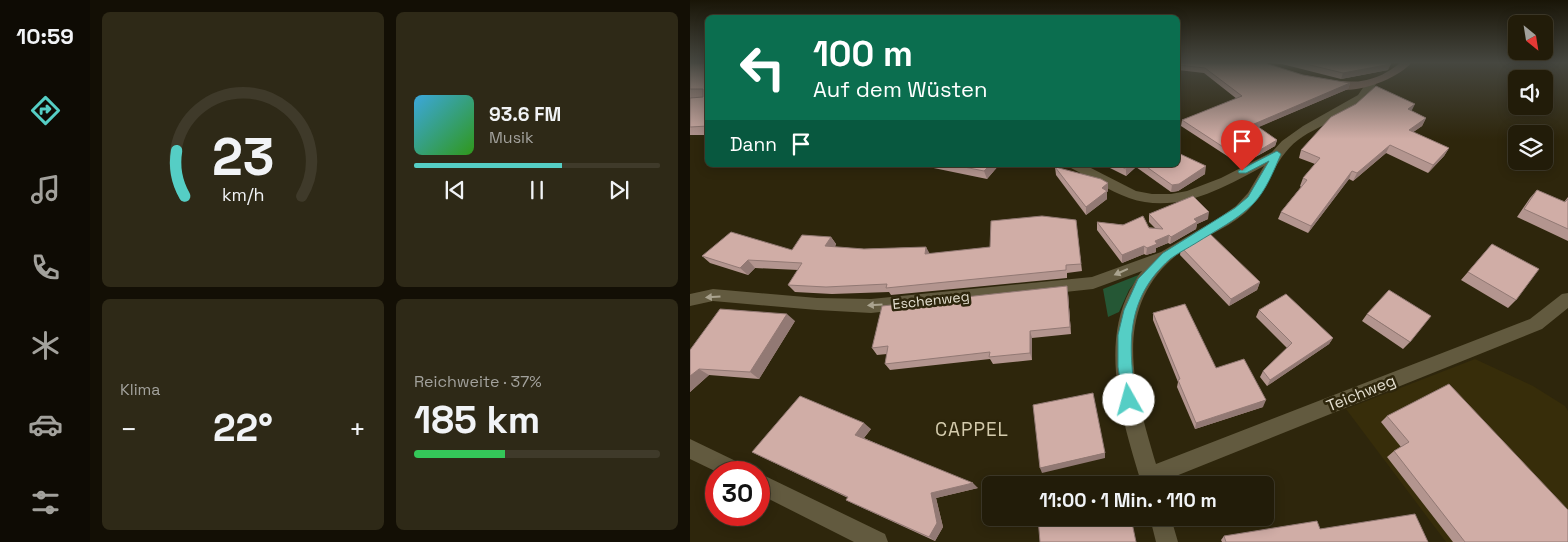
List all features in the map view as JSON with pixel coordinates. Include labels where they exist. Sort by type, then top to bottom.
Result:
[{"type":"street","points":[[1079,167],[1132,194],[1147,198],[1184,196],[1209,188],[1277,154],[1308,128],[1360,99],[1370,88]]},
{"type":"street","points":[[1149,476],[1128,398],[1124,367],[1124,335],[1130,310],[1142,282],[1167,256],[1239,211],[1251,200],[1277,154]]},
{"type":"street","name":"Eschenweg","points":[[690,300],[712,295],[817,304],[871,306],[1093,283],[1134,266],[1167,256]]},
{"type":"street","name":"Teichweg","points":[[1162,476],[1536,324],[1568,299]]},
{"type":"street","points":[[690,449],[715,461]]},
{"type":"street","points":[[770,488],[877,542]]},
{"type":"street","points":[[1163,526],[1167,542]]},
{"type":"shaded area","points":[[1475,359],[1533,386],[1565,406],[1568,411],[1568,542],[1446,542],[1346,409]]},
{"type":"green space","points":[[1141,274],[1129,290],[1119,312],[1108,317],[1103,289]]},
{"type":"building","points":[[705,88],[705,126],[690,127],[690,98],[703,97],[703,89],[690,89]]},
{"type":"building","points":[[1232,88],[1338,88],[1254,124],[1277,140],[1243,160],[1182,120],[1242,96]]},
{"type":"building","points":[[1373,88],[1381,88],[1415,104],[1408,109],[1426,118],[1409,130],[1449,148],[1433,165],[1390,145],[1357,173],[1352,171],[1311,226],[1281,212],[1307,180],[1303,178],[1320,158],[1301,150],[1331,117],[1356,104]]},
{"type":"building","points":[[1180,154],[1206,166],[1179,184],[1172,185],[1147,167],[1180,167]]},
{"type":"building","points":[[964,167],[988,167],[984,171]]},
{"type":"building","points":[[1055,167],[1101,179],[1108,183],[1102,188],[1107,191],[1086,207]]},
{"type":"building","points":[[1537,190],[1565,202],[1568,199],[1568,229],[1524,209]]},
{"type":"building","points":[[1193,196],[1209,212],[1194,219],[1197,222],[1171,237],[1169,235],[1155,241],[1157,244],[1147,248],[1144,246],[1122,255],[1097,222],[1123,225],[1143,216],[1149,228],[1163,229],[1149,214]]},
{"type":"building","points":[[1042,216],[1076,220],[1081,264],[1066,265],[1066,270],[886,288],[887,284],[826,287],[788,285],[802,263],[748,260],[740,268],[702,256],[731,232],[792,250],[802,235],[831,237],[825,246],[864,249],[926,247],[925,254],[990,247],[991,221]]},
{"type":"building","points":[[1207,231],[1260,282],[1231,299],[1181,247]]},
{"type":"building","points":[[1492,244],[1539,269],[1516,300],[1468,272]]},
{"type":"building","points":[[1067,286],[1070,327],[1030,331],[1030,353],[989,357],[990,352],[885,364],[888,346],[872,348],[882,306]]},
{"type":"building","points":[[1389,290],[1431,316],[1410,342],[1367,314]]},
{"type":"building","points":[[1286,294],[1333,338],[1270,380],[1263,371],[1292,343],[1259,310]]},
{"type":"building","points":[[1185,304],[1216,368],[1244,359],[1266,400],[1196,423],[1153,313]]},
{"type":"building","points":[[720,309],[787,314],[750,372],[699,369],[690,376],[690,350]]},
{"type":"building","points":[[1449,384],[1568,510],[1568,542],[1465,542],[1394,451],[1409,442],[1387,416]]},
{"type":"building","points":[[1093,393],[1105,453],[1040,468],[1033,405]]},
{"type":"building","points":[[800,396],[864,423],[855,435],[973,483],[931,493],[937,523],[929,537],[846,500],[848,497],[752,452]]},
{"type":"building","points":[[1415,514],[1428,542],[1226,542],[1224,536],[1317,521],[1320,529]]},
{"type":"building","points":[[1039,526],[1133,526],[1136,542],[1040,542]]},
{"type":"district","name":"CAPPEL","points":[[972,429]]},
{"type":"route","points":[[1129,400],[1124,367],[1124,335],[1130,310],[1142,282],[1167,256],[1239,211],[1251,200],[1277,154],[1242,171]]}]
